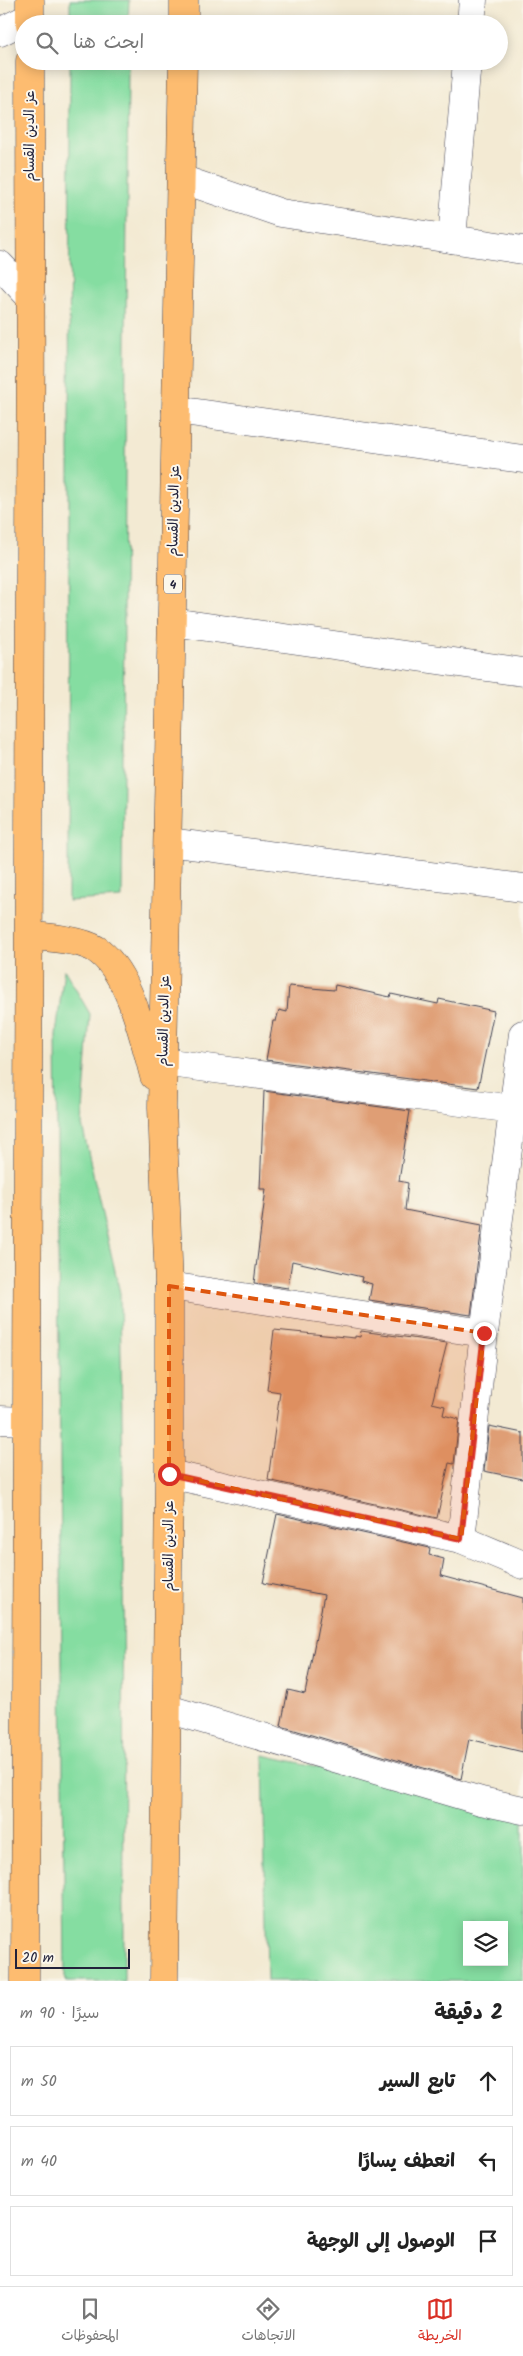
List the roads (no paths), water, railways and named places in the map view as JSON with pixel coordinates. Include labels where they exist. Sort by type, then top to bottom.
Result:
[{"type":"highway","points":[[184,0],[184,15]]},
{"type":"highway","name":"عز الدين القسام","points":[[25,1981],[12,1421],[30,936],[30,70]]},
{"type":"highway","name":"عز الدين القسام","points":[[164,1981],[168,1709],[169,1286],[162,1107],[183,70]]},
{"type":"highway","points":[[30,936],[61,938],[99,951],[123,981],[140,1020],[162,1107]]},
{"type":"street","points":[[472,15],[473,0]]},
{"type":"street","points":[[0,32],[15,23]]},
{"type":"street","points":[[452,239],[467,70]]},
{"type":"street","points":[[180,179],[281,213],[523,250]]},
{"type":"street","points":[[0,265],[31,298]]},
{"type":"street","points":[[176,410],[523,459]]},
{"type":"street","points":[[172,622],[523,672]]},
{"type":"street","points":[[168,842],[523,888]]},
{"type":"street","points":[[461,1539],[484,1333],[523,1034]]},
{"type":"street","points":[[163,1062],[513,1109]]},
{"type":"street","points":[[169,1286],[484,1333]]},
{"type":"street","points":[[169,1474],[461,1539],[523,1565]]},
{"type":"street","points":[[168,1709],[481,1801],[523,1810]]}]
